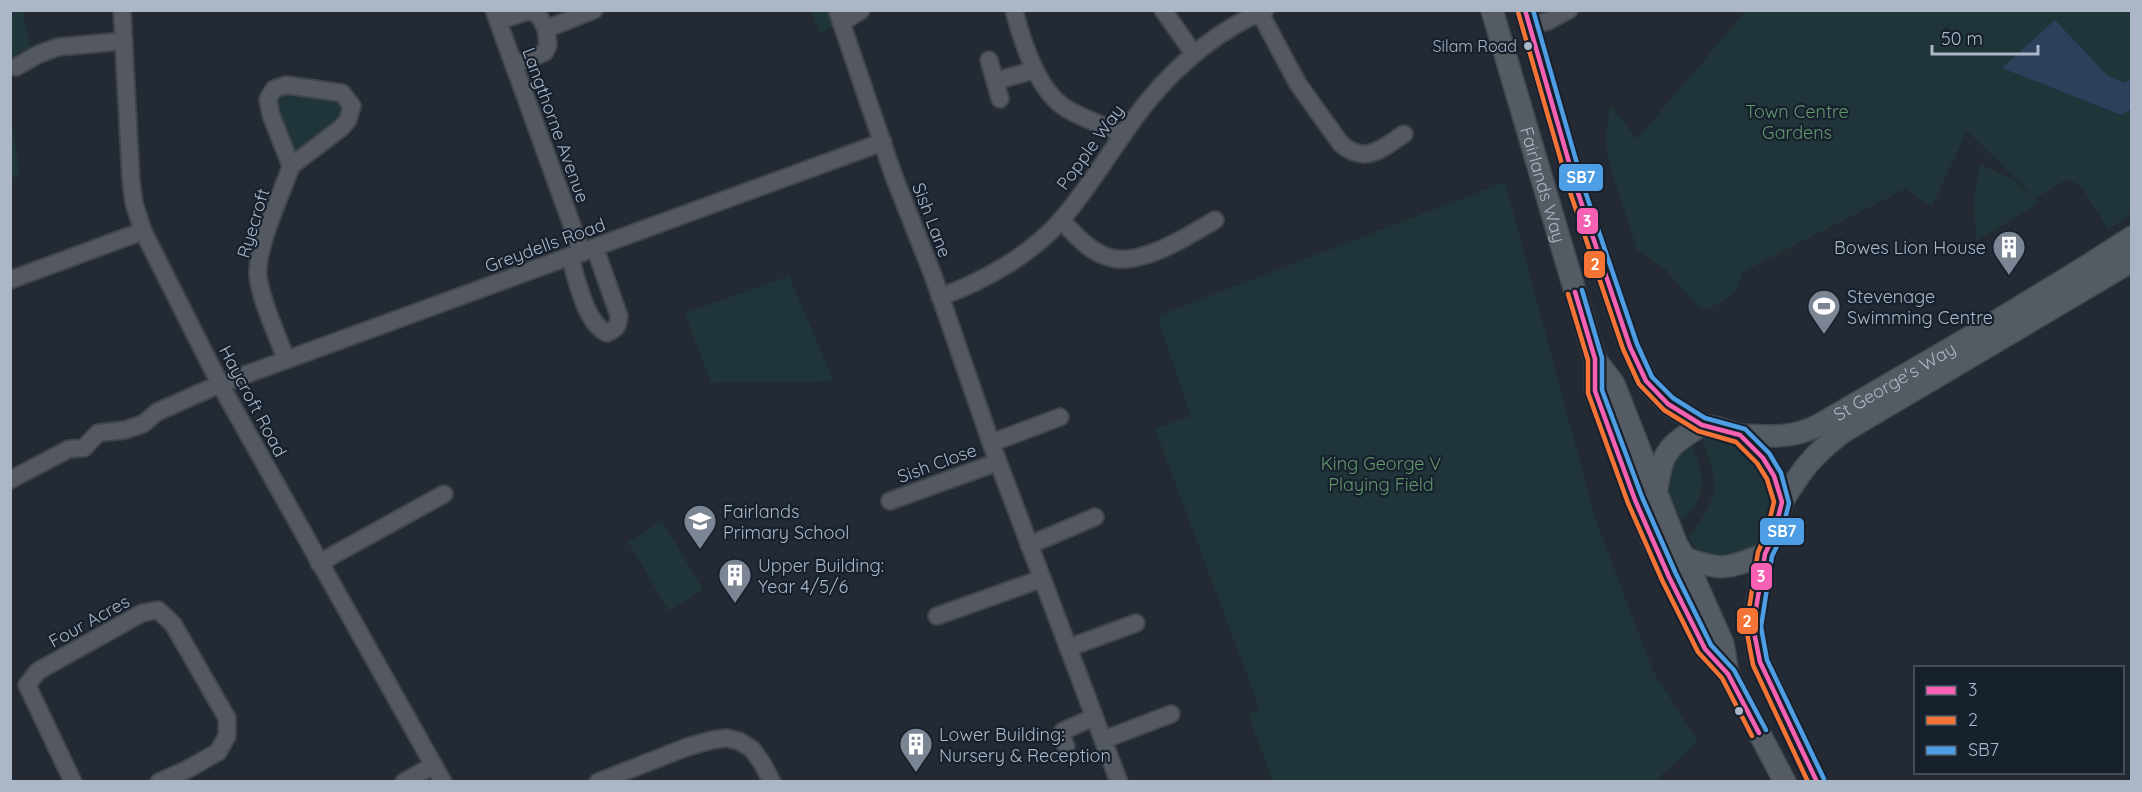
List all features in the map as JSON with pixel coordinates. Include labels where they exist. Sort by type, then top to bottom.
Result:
[{"type":"main road","name":"Fairlands Way","points":[[1492,10],[1595,359],[1595,391],[1651,538],[1705,650],[1728,674],[1785,782]]},
{"type":"main road","name":"Fairlands Way","points":[[1527,18],[1577,190],[1630,347],[1646,381],[1668,404],[1702,425],[1740,435],[1764,458],[1774,476],[1782,502]]},
{"type":"main road","name":"St George's Way","points":[[1740,435],[1787,437],[1810,429],[1977,333],[2132,237]]},
{"type":"main road","name":"St George's Way","points":[[1782,502],[1804,467],[1822,447],[1843,432],[2132,261]]},
{"type":"main road","name":"Fairlands Way","points":[[1595,359],[1614,384],[1656,495],[1723,644],[1728,674]]},
{"type":"main road","points":[[1656,495],[1665,455],[1673,443],[1702,425]]},
{"type":"main road","points":[[1782,502],[1773,537],[1765,554],[1753,627],[1760,662],[1817,782]]},
{"type":"main road","points":[[1685,558],[1718,568],[1738,564],[1765,554]]},
{"type":"street","name":"Haycroft Road","points":[[122,10],[131,181],[134,203],[143,231],[220,384],[443,782]]},
{"type":"street","points":[[496,16],[530,10],[538,14],[546,29],[548,45],[545,52],[514,65]]},
{"type":"street","points":[[546,29],[594,10]]},
{"type":"street","points":[[839,17],[861,10]]},
{"type":"street","points":[[1014,10],[1035,70],[1045,87],[1065,108],[1123,135]]},
{"type":"street","points":[[1162,10],[1194,54]]},
{"type":"street","points":[[1527,18],[1548,21],[1569,10]]},
{"type":"street","points":[[1263,12],[1298,84],[1341,144],[1354,153],[1368,155],[1404,134]]},
{"type":"street","name":"Popple Way","points":[[940,297],[973,284],[1010,263],[1038,241],[1061,220],[1167,78],[1194,54],[1228,29],[1263,12]]},
{"type":"street","name":"Langthorne Avenue","points":[[496,16],[582,253]]},
{"type":"street","name":"Sish Lane","points":[[839,17],[893,174],[940,297],[991,443],[1119,782]]},
{"type":"street","points":[[16,67],[39,54],[58,47],[124,41]]},
{"type":"street","points":[[989,60],[1000,99]]},
{"type":"street","points":[[995,81],[1035,70]]},
{"type":"street","points":[[286,85],[342,93],[352,106],[348,120],[341,128],[291,166],[271,115],[268,99],[270,94],[274,89],[286,85]]},
{"type":"street","name":"Greydells Road","points":[[10,480],[69,449],[84,448],[98,433],[125,430],[143,424],[157,412],[220,384],[883,142]]},
{"type":"street","name":"Ryecroft","points":[[286,359],[262,293],[258,266],[262,247],[291,166]]},
{"type":"street","points":[[1061,220],[1086,246],[1106,257],[1118,260],[1133,259],[1181,240],[1215,220]]},
{"type":"street","points":[[10,280],[143,231]]},
{"type":"street","points":[[991,443],[1060,417]]},
{"type":"street","name":"Sish Close","points":[[890,501],[998,462]]},
{"type":"street","points":[[319,562],[444,494]]},
{"type":"street","points":[[1029,545],[1095,517]]},
{"type":"street","points":[[937,616],[1041,579]]},
{"type":"street","name":"Four Acres","points":[[73,782],[27,685],[38,671],[142,613],[158,610],[173,624],[227,718],[227,736],[218,752],[192,775],[159,782]]},
{"type":"street","points":[[1068,648],[1136,623]]},
{"type":"street","points":[[1103,740],[1171,714]]},
{"type":"street","points":[[1066,746],[1062,737],[1063,731],[1094,717]]},
{"type":"street","points":[[597,782],[687,747],[718,738],[734,740],[746,745],[758,756],[772,782]]},
{"type":"street","points":[[404,782],[434,765]]},
{"type":"green space","points":[[11,11],[23,11],[31,50],[11,62]]},
{"type":"green space","points":[[811,11],[861,11],[820,34]]},
{"type":"green space","name":"Town Centre Gardens","points":[[1746,11],[2131,11],[2131,214],[2108,230],[2081,186],[2068,179],[2035,198],[1967,131],[1932,206],[1905,189],[1742,272],[1738,287],[1731,296],[1707,309],[1700,308],[1666,270],[1637,250],[1608,160],[1606,136],[1610,105],[1637,139]]},
{"type":"green space","points":[[281,93],[341,99],[345,114],[299,152],[294,152],[274,101]]},
{"type":"green space","points":[[10,110],[20,175],[11,178],[10,178]]},
{"type":"green space","points":[[1980,164],[2015,181],[2039,203],[1976,241],[1974,198]]},
{"type":"green space","name":"King George V Playing Field","points":[[1505,182],[1595,518],[1653,671],[1698,741],[1655,781],[1273,781],[1248,714],[1260,710],[1155,429],[1191,416],[1158,320],[1160,315]]},
{"type":"green space","points":[[789,276],[834,381],[711,383],[685,313]]},
{"type":"green space","points":[[1702,438],[1720,440],[1737,448],[1754,463],[1765,482],[1770,508],[1765,532],[1751,551],[1742,557],[1730,559],[1708,555],[1698,550],[1689,538],[1706,511],[1714,491],[1712,469]]},
{"type":"green space","points":[[1691,441],[1701,475],[1701,493],[1682,522],[1669,490],[1667,473],[1673,458]]},
{"type":"green space","points":[[662,521],[703,590],[669,611],[628,542]]},
{"type":"water","points":[[2055,20],[2107,75],[2125,83],[2131,80],[2131,109],[2121,115],[2002,68]]},
{"type":"transit line","name":"3","points":[[1525,10],[1577,190],[1630,347],[1646,381],[1668,404],[1702,425],[1740,435],[1763,458],[1774,476],[1782,502],[1773,537],[1765,554],[1753,627],[1760,662],[1817,782]]},
{"type":"transit line","name":"SB7","points":[[1533,10],[1584,188],[1637,344],[1652,377],[1673,398],[1705,418],[1745,429],[1769,453],[1781,473],[1789,503],[1780,540],[1772,556],[1761,627],[1767,660],[1824,779]]},
{"type":"transit line","name":"2","points":[[1518,12],[1570,192],[1623,349],[1639,384],[1664,410],[1698,431],[1736,442],[1757,463],[1767,479],[1774,502],[1766,534],[1758,552],[1746,628],[1753,665],[1808,782]]},
{"type":"transit line","name":"SB7","points":[[1582,290],[1602,358],[1602,390],[1642,497],[1711,645],[1734,670],[1766,730]]},
{"type":"transit line","name":"3","points":[[1575,292],[1595,359],[1595,391],[1635,500],[1669,577],[1705,649],[1728,674],[1759,733]]},
{"type":"transit line","name":"2","points":[[1568,294],[1588,360],[1588,393],[1628,503],[1662,580],[1698,652],[1722,678],[1752,736]]},
{"type":"place","name":"Silam Road","points":[[1528,46]]},
{"type":"place","name":"Bowes Lion House","points":[[2009,276]]},
{"type":"place","name":"Stevenage Swimming Centre","points":[[1824,335]]},
{"type":"place","name":"Fairlands Primary School","points":[[700,550]]},
{"type":"place","name":"Upper Building: Year 4/5/6","points":[[735,604]]},
{"type":"place","name":"Lower Building: Nursery & Reception","points":[[916,773]]}]
